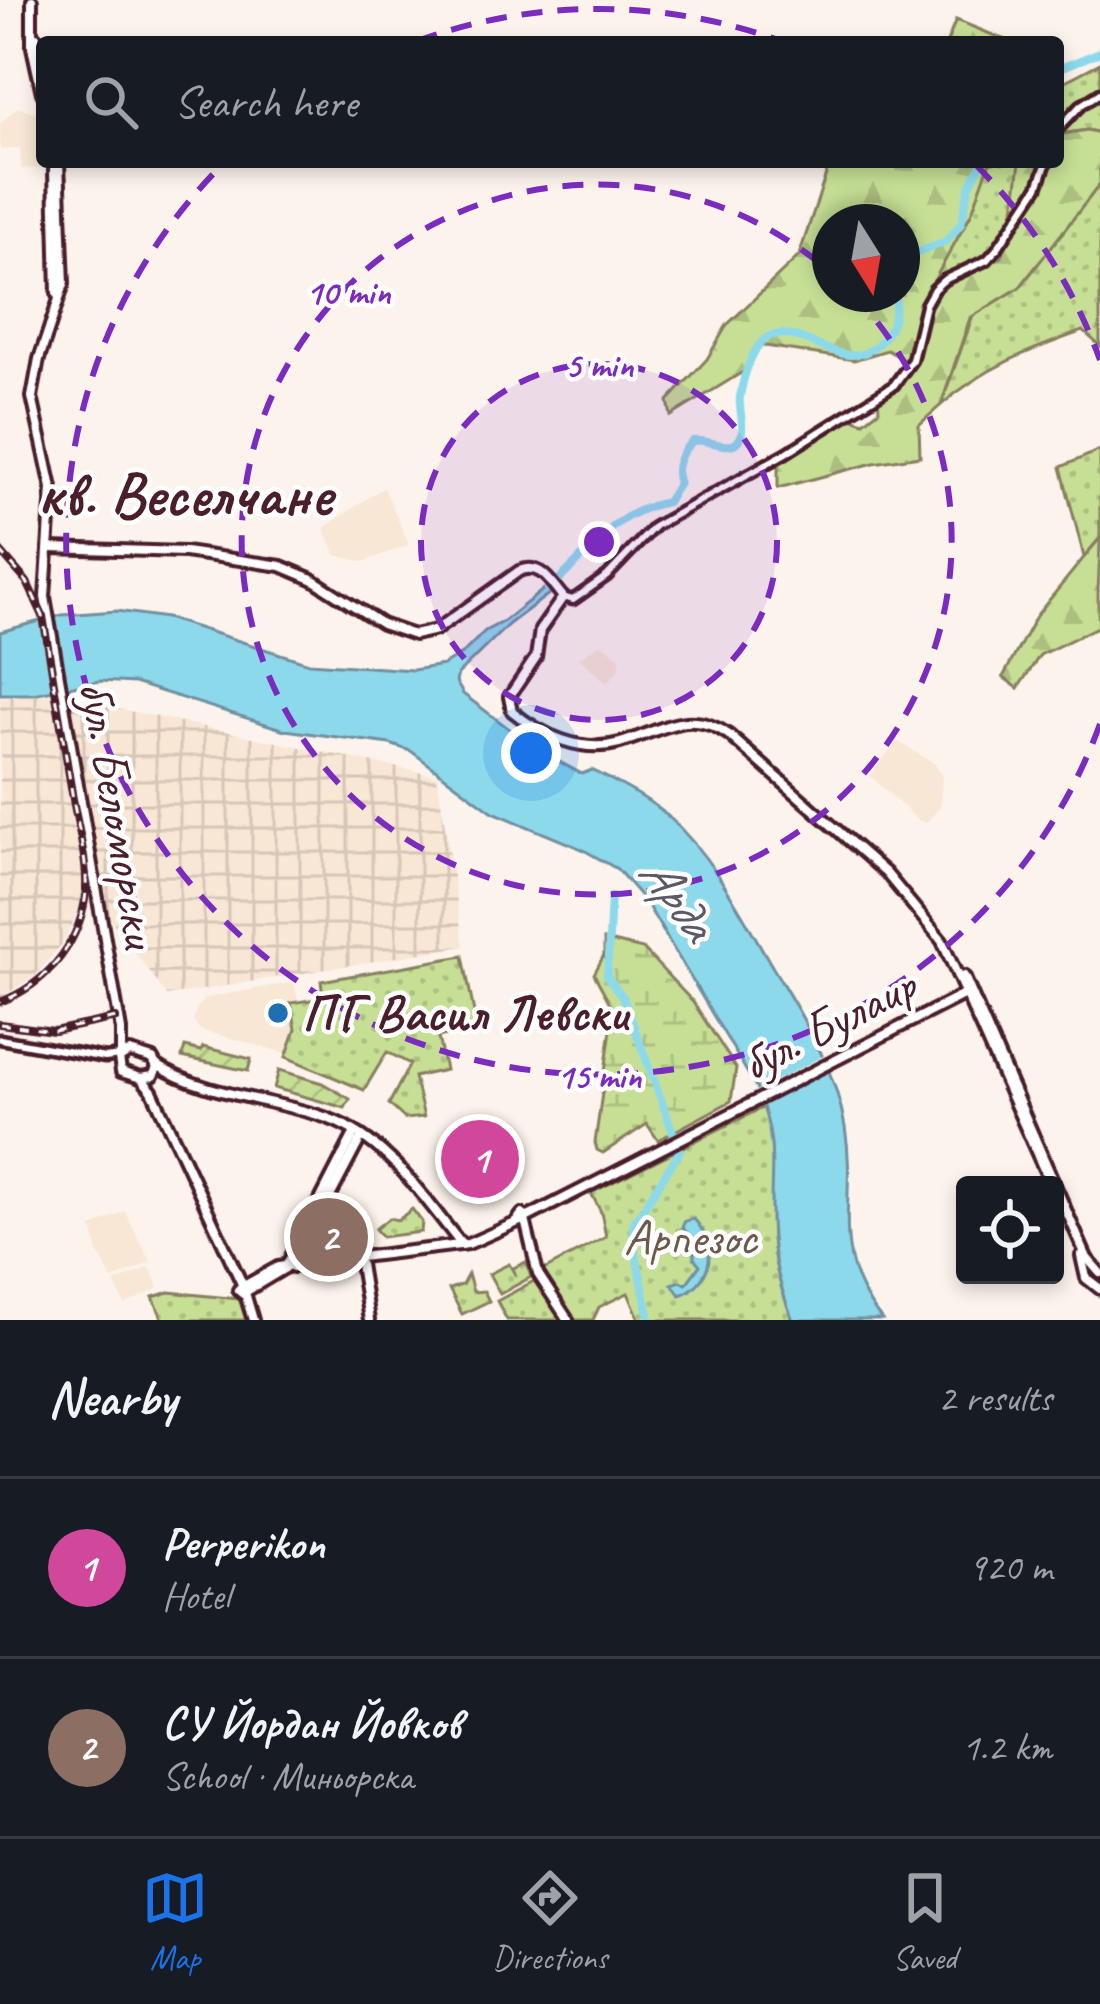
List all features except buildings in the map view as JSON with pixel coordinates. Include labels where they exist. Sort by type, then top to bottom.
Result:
[{"type":"main road","points":[[35,0],[36,70]]},
{"type":"main road","points":[[34,21],[36,36]]},
{"type":"main road","name":"бул. Беломорски","points":[[56,168],[64,284],[39,359],[32,397],[51,479],[56,545],[46,573],[46,610],[125,1054]]},
{"type":"main road","points":[[46,573],[56,545],[185,552],[281,566],[312,579],[393,630],[414,635],[436,630],[524,569],[537,568],[561,595],[540,630],[536,657],[512,692],[510,706],[515,714],[559,739],[583,745],[616,744],[679,721],[698,721],[720,729],[892,879],[945,945],[1088,1258],[1100,1274]]},
{"type":"main road","points":[[967,991],[1047,1176]]},
{"type":"main road","name":"бул. Булаир","points":[[242,1288],[289,1267],[462,1245],[522,1219],[967,991]]},
{"type":"main road","points":[[253,1320],[152,1091],[151,1074],[152,1058],[125,1054],[118,1068],[151,1074],[182,1077],[324,1117],[359,1134],[391,1158],[462,1245]]},
{"type":"main road","points":[[289,1267],[359,1134]]},
{"type":"main road","points":[[1064,1218],[1087,1278],[1100,1289]]},
{"type":"main road","points":[[522,1219],[535,1272],[563,1319]]},
{"type":"main road","points":[[437,1248],[449,1238],[448,1229]]},
{"type":"main road","points":[[356,1258],[366,1320]]},
{"type":"street","points":[[1064,123],[1100,93]]},
{"type":"street","points":[[561,595],[573,600],[589,592],[655,526],[894,385],[912,360],[925,305],[934,290],[944,280],[987,260],[1038,188],[1045,168]]},
{"type":"street","points":[[0,1039],[104,1058],[125,1054]]},
{"type":"street","points":[[104,1058],[118,1068]]},
{"type":"shaded area","points":[[17,107],[36,112],[36,168],[50,168],[21,169],[20,148],[0,150],[0,124]]},
{"type":"shaded area","points":[[384,487],[409,545],[363,562],[336,555],[324,528]]},
{"type":"shaded area","points":[[600,643],[620,657],[620,668],[607,683],[579,658]]},
{"type":"shaded area","points":[[49,694],[437,776],[464,946],[167,996],[85,884],[79,911],[62,944],[35,976],[0,998],[0,698]]},
{"type":"shaded area","points":[[897,741],[934,763],[942,775],[940,807],[926,823],[870,776]]},
{"type":"shaded area","points":[[294,982],[302,1019],[289,1054],[200,1030],[193,1021],[205,998]]},
{"type":"shaded area","points":[[329,1204],[343,1220],[348,1253],[306,1259],[304,1253]]},
{"type":"shaded area","points":[[125,1211],[151,1262],[112,1280],[92,1227]]},
{"type":"shaded area","points":[[150,1267],[159,1288],[125,1305],[114,1283]]},
{"type":"green space","points":[[956,20],[995,36],[949,36]]},
{"type":"green space","points":[[1100,63],[1100,133],[1064,133],[1064,82]]},
{"type":"green space","points":[[1100,133],[1100,184],[1020,287],[970,318],[941,405],[919,425],[920,456],[778,488],[778,457],[845,416],[864,422],[879,410],[878,396],[901,381],[910,363],[887,350],[854,360],[759,345],[746,370],[671,416],[668,401],[707,359],[727,325],[799,256],[812,217],[812,312],[920,312],[920,204],[816,204],[828,168],[988,168],[972,212],[931,286],[1002,257],[1019,168],[1064,168],[1064,134]]},
{"type":"green space","points":[[985,168],[1020,168],[1019,193],[1002,257],[929,287],[971,214]]},
{"type":"green space","points":[[1100,184],[1100,346],[1083,331],[1063,338],[991,370],[941,405],[973,316],[1020,287]]},
{"type":"green space","points":[[1100,450],[1100,538],[1084,557],[1061,467]]},
{"type":"green space","points":[[1100,538],[1099,626],[1040,655],[1018,688],[1003,677],[1036,616]]},
{"type":"green space","points":[[604,940],[643,949],[693,1002],[736,1068],[731,1101],[658,1140],[647,1124],[603,1153],[595,1143],[611,1029],[617,1016],[594,974],[604,955]]},
{"type":"green space","points":[[463,956],[477,1028],[438,1037],[445,1070],[414,1077],[424,1117],[405,1119],[389,1104],[410,1064],[387,1052],[364,1090],[286,1057],[296,1029],[291,1003],[323,998],[321,981]]},
{"type":"green space","points":[[185,1047],[251,1059],[248,1071],[182,1057]]},
{"type":"green space","points":[[279,1070],[322,1083],[350,1099],[345,1108],[274,1088]]},
{"type":"green space","name":"Арпезос","points":[[764,1107],[772,1139],[773,1249],[793,1320],[640,1320],[628,1293],[599,1307],[593,1320],[570,1320],[540,1272],[606,1237],[591,1193]]},
{"type":"green space","points":[[412,1209],[422,1222],[421,1232],[382,1237],[375,1229],[389,1218],[398,1220]]},
{"type":"green space","points":[[526,1262],[531,1277],[500,1294],[489,1274],[509,1264],[516,1276],[513,1268]]},
{"type":"green space","points":[[468,1274],[473,1292],[484,1291],[489,1301],[462,1314],[449,1289],[462,1285]]},
{"type":"green space","points":[[534,1281],[561,1320],[507,1320],[497,1301]]},
{"type":"green space","points":[[169,1292],[239,1299],[246,1320],[163,1320],[153,1297]]},
{"type":"water","name":"Арда","points":[[549,585],[554,590],[509,624],[458,674],[456,682],[463,694],[536,749],[582,774],[592,770],[661,810],[700,850],[725,886],[804,1020],[833,1082],[848,1154],[849,1248],[865,1295],[882,1320],[793,1320],[775,1258],[769,1128],[756,1087],[645,901],[617,869],[493,812],[411,751],[390,744],[285,730],[134,683],[99,681],[33,694],[0,694],[0,632],[62,615],[117,611],[166,618],[309,663],[413,670],[443,665],[463,653],[485,631]]},
{"type":"water","points":[[694,1219],[707,1241],[708,1263],[699,1282],[680,1295],[672,1284],[686,1284],[700,1265],[694,1258],[695,1242],[682,1227]]},
{"type":"pier","points":[[829,1053],[835,1066],[757,1106],[752,1093]]},
{"type":"waterway","points":[[1064,67],[1100,52]]},
{"type":"waterway","points":[[920,252],[945,242],[961,224],[979,168]]},
{"type":"waterway","points":[[548,589],[615,525],[667,502],[679,483],[679,460],[693,441],[737,442],[742,433],[744,380],[750,360],[767,338],[787,335],[840,353],[866,353],[890,327],[894,312]]},
{"type":"waterway","name":"Арда","points":[[611,897],[607,976],[623,997],[680,1151],[633,1224],[650,1320]]},
{"type":"railway","points":[[0,551],[27,582],[43,616],[86,875],[81,917],[66,948],[45,975],[0,1002]]},
{"type":"railway","points":[[0,1024],[54,1031],[116,1018]]},
{"type":"place","name":"ПГ Васил Левски","points":[[278,1013]]},
{"type":"place","name":"Perperikon","points":[[480,1159]]},
{"type":"place","name":"СУ Йордан Йовков","points":[[329,1237]]},
{"type":"district","name":"кв. Веселчане","points":[[184,494]]}]
